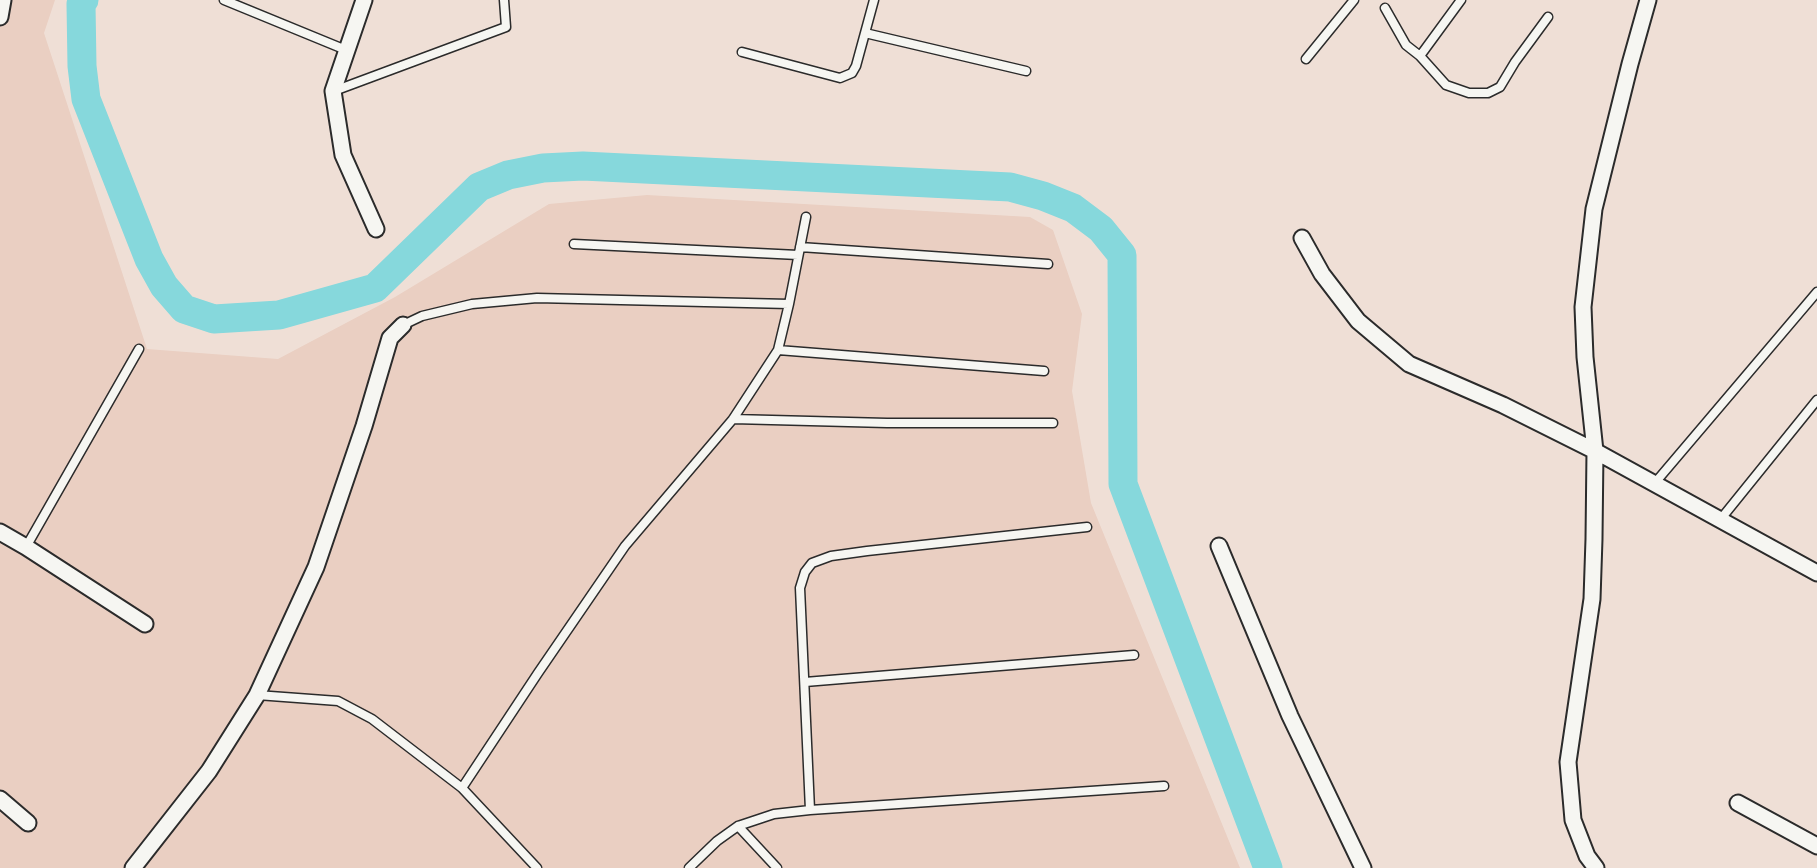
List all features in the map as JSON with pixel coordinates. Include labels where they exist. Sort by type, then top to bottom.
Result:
[{"type":"street","points":[[0,16],[3,0]]},
{"type":"street","points":[[364,0],[333,91],[343,155],[376,229]]},
{"type":"street","points":[[1596,868],[1587,856],[1572,820],[1568,762],[1592,599],[1595,452],[1585,357],[1583,307],[1594,209],[1648,0]]},
{"type":"street","points":[[1302,238],[1322,274],[1358,321],[1409,364],[1503,405],[1595,452],[1817,574]]},
{"type":"street","points":[[133,868],[210,771],[257,695],[316,567],[364,426],[390,338],[402,325]]},
{"type":"street","points":[[0,532],[145,624]]},
{"type":"street","points":[[1219,546],[1290,716],[1364,868]]},
{"type":"street","points":[[0,799],[28,823]]},
{"type":"street","points":[[1738,803],[1817,846]]},
{"type":"lane","points":[[224,0],[346,50]]},
{"type":"lane","points":[[333,91],[506,27],[504,0]]},
{"type":"lane","points":[[742,52],[840,78],[852,73],[856,66],[874,0]]},
{"type":"lane","points":[[1306,59],[1354,0]]},
{"type":"lane","points":[[1420,56],[1461,0]]},
{"type":"lane","points":[[1385,8],[1406,45],[1420,56],[1446,85],[1469,93],[1488,93],[1500,87],[1515,62],[1548,17]]},
{"type":"lane","points":[[864,33],[1026,71]]},
{"type":"lane","points":[[462,788],[625,546],[733,419],[778,350],[806,217]]},
{"type":"lane","points":[[574,244],[798,255]]},
{"type":"lane","points":[[800,247],[1048,264]]},
{"type":"lane","points":[[1654,484],[1817,292]]},
{"type":"lane","points":[[402,325],[422,316],[472,304],[537,298],[789,304]]},
{"type":"lane","points":[[26,547],[138,349]]},
{"type":"lane","points":[[778,350],[1044,371]]},
{"type":"lane","points":[[1720,520],[1817,400]]},
{"type":"lane","points":[[733,419],[887,423],[1053,423]]},
{"type":"lane","points":[[810,810],[800,588],[805,572],[812,563],[831,556],[867,551],[1086,527]]},
{"type":"lane","points":[[805,682],[1134,655]]},
{"type":"lane","points":[[257,695],[338,701],[372,719],[462,788],[537,868]]},
{"type":"lane","points":[[689,868],[717,841],[738,826],[774,814],[1164,786]]},
{"type":"lane","points":[[738,826],[776,868]]},
{"type":"shaded area","points":[[0,0],[55,0],[44,33],[147,349],[278,359],[395,297],[549,204],[647,195],[1030,217],[1053,230],[1082,314],[1072,391],[1091,503],[1240,868],[0,868]]},
{"type":"waterway","points":[[84,0],[81,4],[82,66],[86,99],[149,259],[164,286],[184,309],[214,319],[279,315],[375,288],[479,187],[508,175],[543,168],[583,166],[1010,187],[1043,196],[1073,208],[1101,229],[1122,255],[1123,484],[1268,868]]}]
